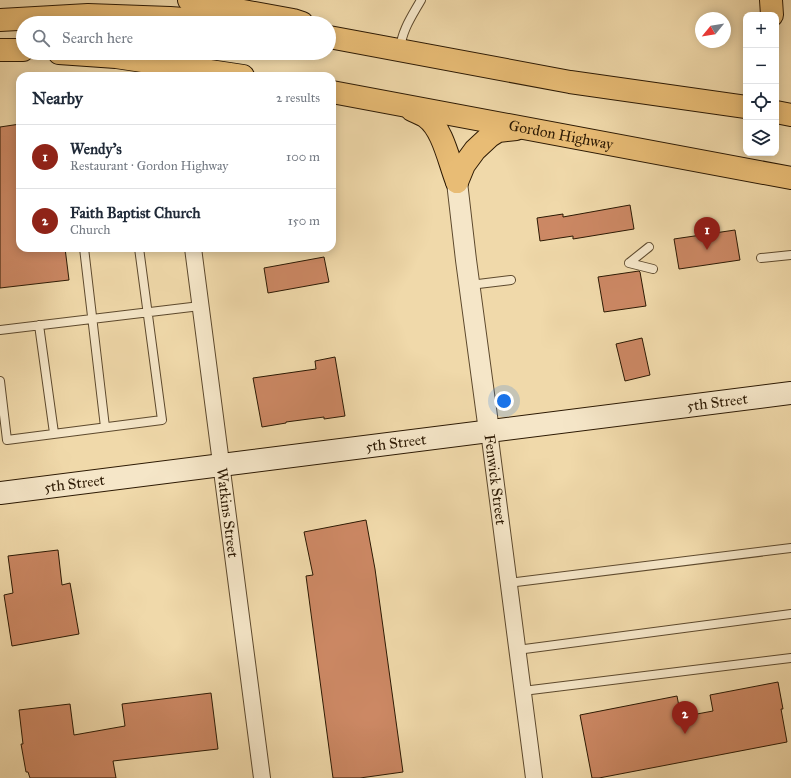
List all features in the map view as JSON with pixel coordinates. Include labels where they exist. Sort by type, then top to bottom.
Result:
[{"type":"highway","points":[[88,15],[123,0]]},
{"type":"highway","points":[[189,0],[271,16]]},
{"type":"highway","points":[[771,0],[772,12]]},
{"type":"highway","points":[[70,16],[115,16]]},
{"type":"highway","points":[[0,20],[16,19]]},
{"type":"highway","points":[[336,34],[356,41]]},
{"type":"highway","points":[[336,38],[570,82],[743,107]]},
{"type":"highway","points":[[0,50],[16,50]]},
{"type":"highway","points":[[124,60],[145,68],[148,72]]},
{"type":"highway","points":[[136,60],[214,72]]},
{"type":"highway","name":"Gordon Highway","points":[[336,93],[791,178]]},
{"type":"highway","points":[[721,103],[743,97]]},
{"type":"highway","points":[[401,105],[426,117],[434,125],[440,134],[457,182]]},
{"type":"highway","points":[[779,113],[791,115]]},
{"type":"highway","points":[[457,182],[464,165],[475,150],[490,136],[498,131],[527,128]]},
{"type":"main road","name":"5th Street","points":[[0,493],[791,393]]},
{"type":"street","name":"Fenwick Street","points":[[457,182],[469,285],[534,778]]},
{"type":"street","name":"Watkins Street","points":[[193,252],[262,778]]},
{"type":"lane","points":[[400,50],[403,33],[421,0]]},
{"type":"lane","points":[[649,247],[629,263],[653,268]]},
{"type":"lane","points":[[85,252],[106,427]]},
{"type":"lane","points":[[0,380],[7,440],[162,420],[140,252]]},
{"type":"lane","points":[[761,258],[791,255]]},
{"type":"lane","points":[[469,285],[511,280]]},
{"type":"lane","points":[[0,330],[200,306]]},
{"type":"lane","points":[[39,325],[54,433]]},
{"type":"lane","points":[[508,583],[791,548]]},
{"type":"lane","points":[[517,650],[791,614]]},
{"type":"lane","points":[[523,691],[791,658]]},
{"type":"building","points":[[16,125],[16,252],[66,252],[69,280],[0,288],[0,127]]},
{"type":"building","points":[[630,205],[634,229],[573,239],[573,236],[540,241],[537,218],[563,214],[563,217]]},
{"type":"building","points":[[735,230],[740,260],[679,269],[674,239]]},
{"type":"building","points":[[324,257],[329,282],[268,293],[264,268]]},
{"type":"building","points":[[639,271],[646,306],[604,312],[598,277]]},
{"type":"building","points":[[642,338],[650,375],[625,381],[616,344]]},
{"type":"building","points":[[335,357],[345,416],[286,422],[262,427],[253,378],[316,369],[315,361]]},
{"type":"building","points":[[366,520],[375,569],[403,772],[360,778],[333,778],[306,576],[313,575],[304,532]]},
{"type":"building","points":[[58,550],[62,585],[70,583],[79,634],[12,646],[4,595],[13,593],[8,556]]},
{"type":"building","points":[[778,682],[787,742],[599,778],[592,778],[580,715],[677,696],[681,717],[713,711],[710,695]]},
{"type":"building","points":[[211,693],[218,749],[113,761],[116,778],[30,778],[28,772],[26,772],[21,744],[23,744],[19,710],[70,704],[74,735],[125,726],[122,704]]},
{"type":"place","name":"Wendy's","points":[[707,250]]},
{"type":"place","name":"Faith Baptist Church","points":[[685,734]]}]
